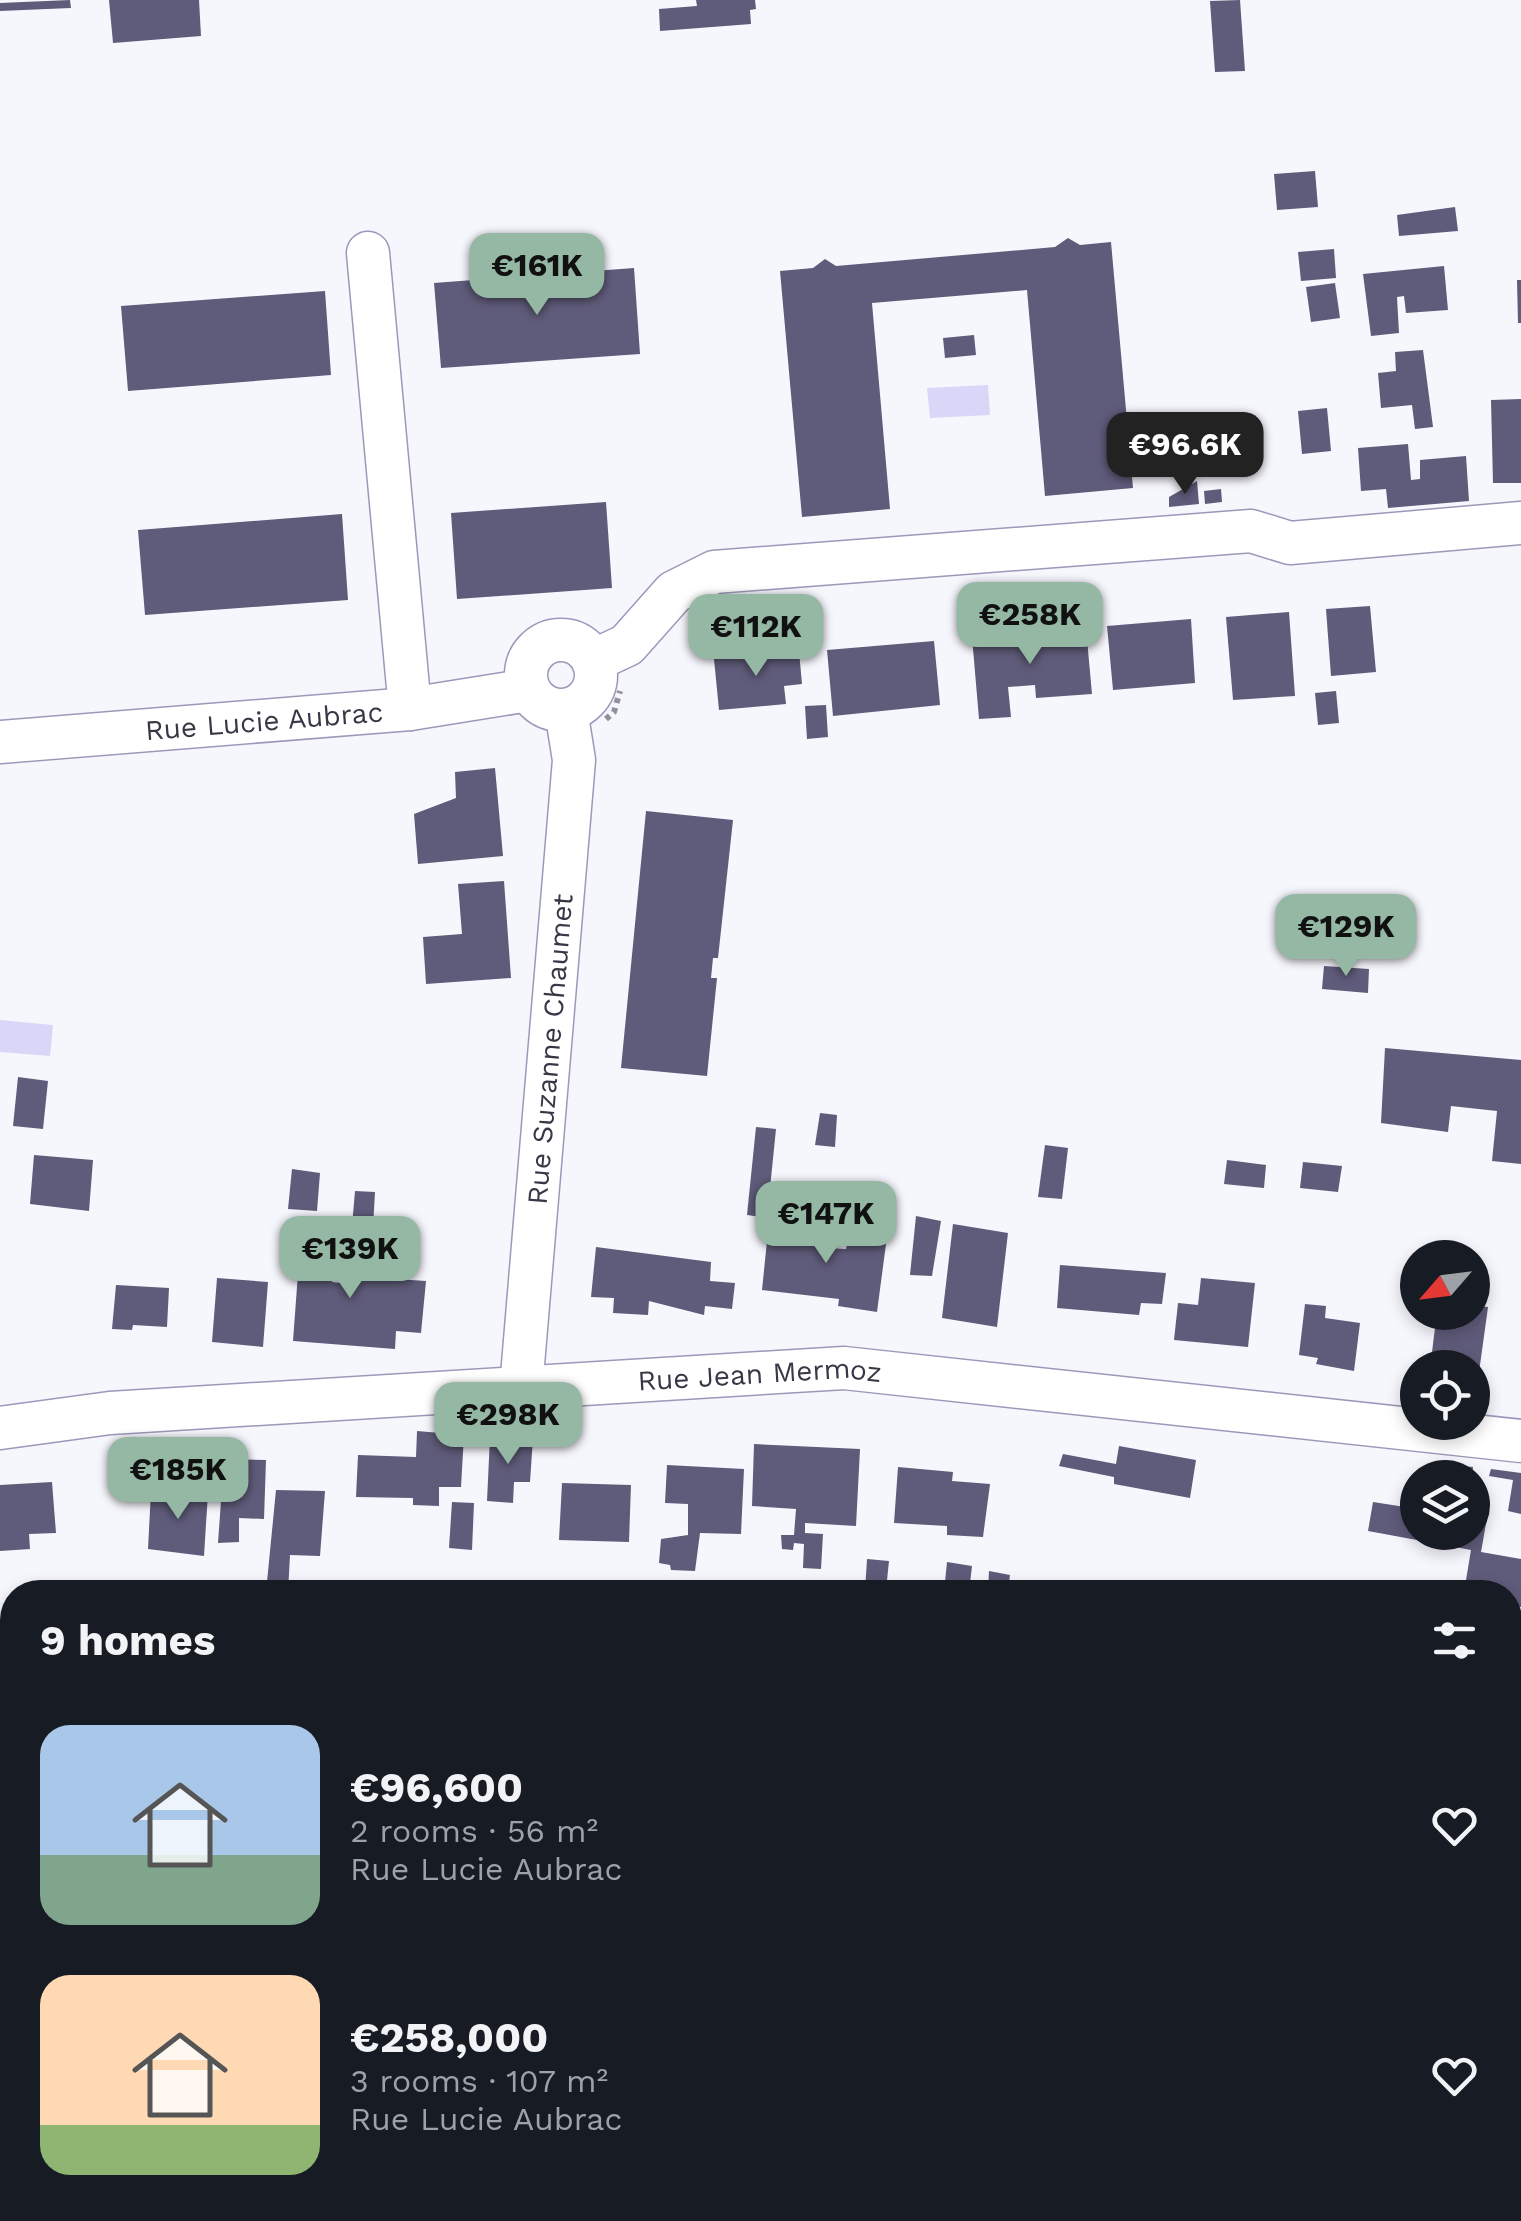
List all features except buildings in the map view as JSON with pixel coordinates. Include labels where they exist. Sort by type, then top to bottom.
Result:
[{"type":"street","points":[[368,253],[410,710]]},
{"type":"street","points":[[608,671],[576,643],[552,641],[532,655],[526,666],[529,690],[568,723],[586,701],[592,692],[608,671],[627,644],[674,592],[714,572],[1234,532],[1252,531],[1290,543],[1521,523]]},
{"type":"street","name":"Rue Lucie Aubrac","points":[[0,742],[410,710],[529,690]]},
{"type":"street","name":"Rue Suzanne Chaumet","points":[[521,1388],[574,760],[568,723]]},
{"type":"street","name":"Rue Jean Mermoz","points":[[0,1428],[110,1413],[844,1368],[1521,1441]]},
{"type":"path","points":[[568,723],[597,727],[614,712],[608,671]]},
{"type":"shaded area","points":[[988,385],[990,415],[930,418],[927,388]]},
{"type":"shaded area","points":[[0,1020],[53,1025],[50,1056],[0,1052]]}]
